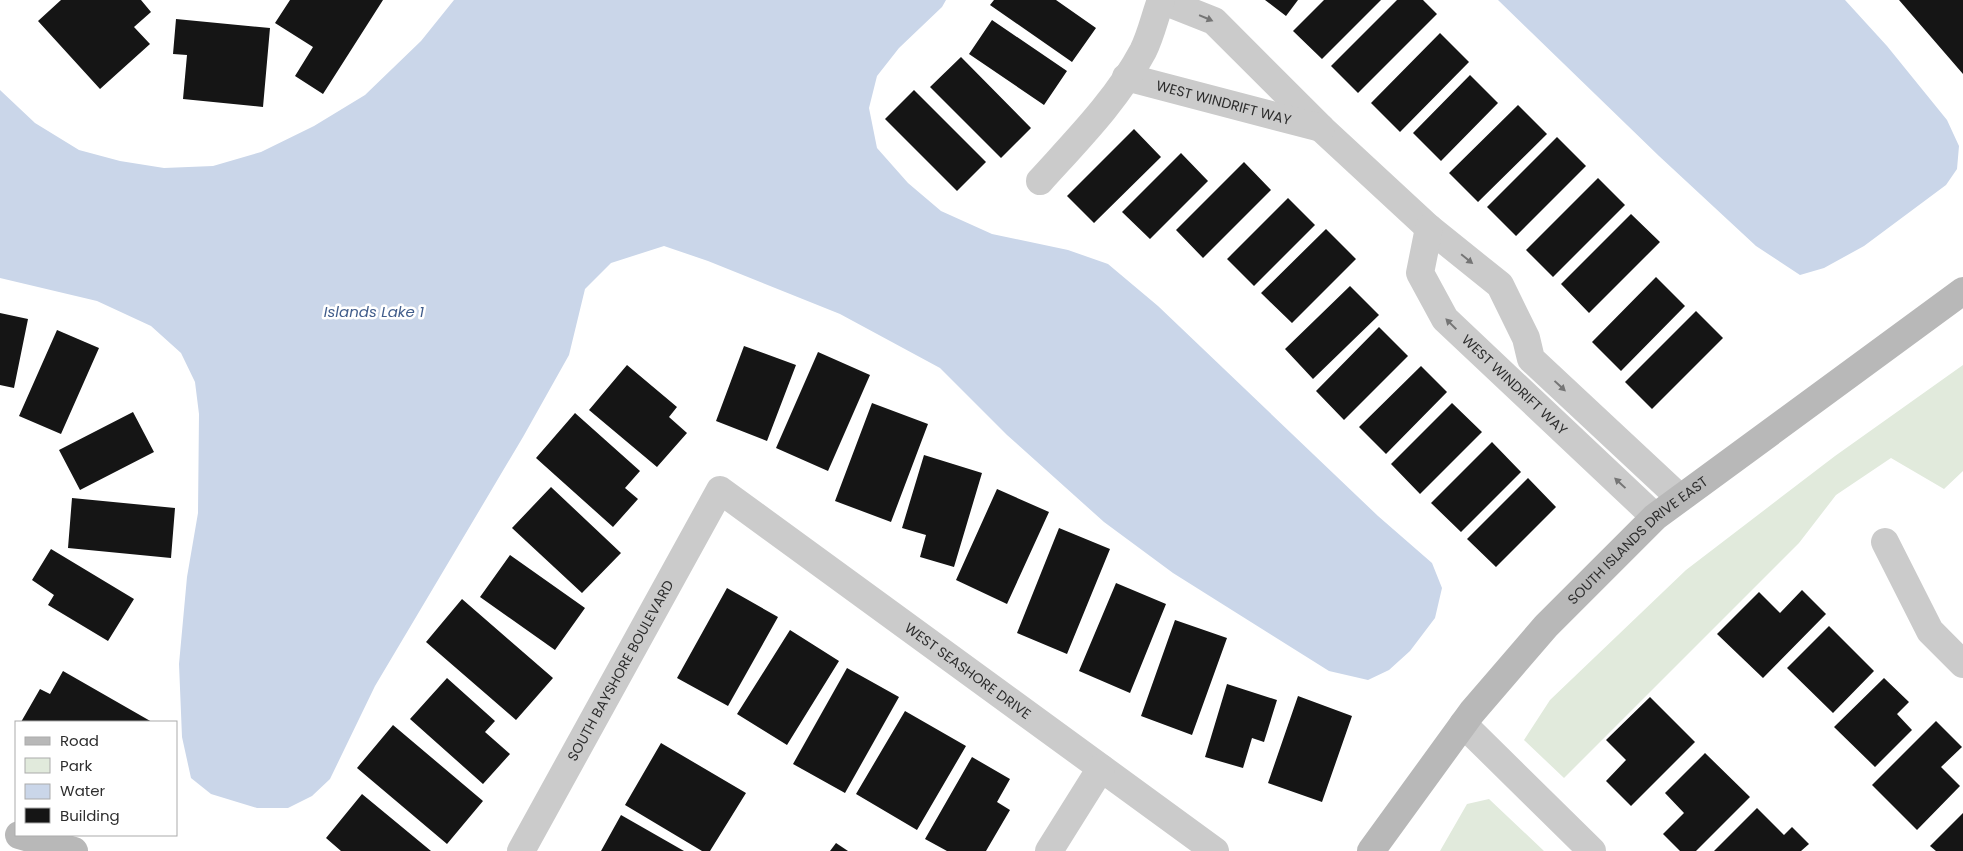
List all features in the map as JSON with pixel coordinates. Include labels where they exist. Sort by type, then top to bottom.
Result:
[{"type":"street","name":"WEST WINDRIFT WAY","points":[[1040,181],[1096,119],[1126,77],[1143,49],[1161,0],[1214,21],[1322,129],[1429,228],[1500,285],[1526,338],[1531,359],[1680,498]]},
{"type":"street","name":"WEST WINDRIFT WAY","points":[[1126,77],[1322,129]]},
{"type":"street","name":"WEST WINDRIFT WAY","points":[[1429,228],[1420,273],[1445,318],[1655,517]]},
{"type":"street","name":"SOUTH ISLANDS DRIVE EAST","points":[[1371,851],[1462,724],[1546,626],[1655,517],[1963,290]]},
{"type":"street","name":"WEST SEASHORE DRIVE","points":[[720,490],[1215,851]]},
{"type":"street","name":"SOUTH BAYSHORE BOULEVARD","points":[[521,851],[720,490]]},
{"type":"street","points":[[1885,542],[1930,631],[1963,664]]},
{"type":"street","points":[[1462,724],[1592,851]]},
{"type":"street","points":[[1049,851],[1101,768]]},
{"type":"street","points":[[0,829],[15,833]]},
{"type":"street","points":[[25,836],[74,851]]},
{"type":"green space","points":[[1963,365],[1963,471],[1944,489],[1891,458],[1836,495],[1799,543],[1564,778],[1524,740],[1550,700],[1686,570],[1835,456]]},
{"type":"green space","points":[[1489,799],[1544,851],[1440,851],[1467,804]]},
{"type":"water","name":"Islands Lake 1","points":[[454,0],[946,0],[942,7],[899,48],[877,76],[869,108],[877,148],[908,183],[941,211],[992,234],[1068,250],[1108,264],[1158,306],[1378,516],[1432,563],[1442,588],[1435,618],[1410,651],[1389,670],[1368,680],[1329,671],[1173,573],[1104,522],[1007,435],[940,368],[840,314],[708,261],[664,246],[611,263],[585,289],[569,355],[523,437],[375,686],[330,779],[312,796],[288,808],[257,808],[211,794],[191,778],[182,737],[179,664],[187,577],[198,513],[199,414],[195,382],[181,353],[151,326],[97,301],[0,278],[0,90],[35,123],[79,150],[120,161],[164,168],[213,166],[261,152],[314,126],[365,95],[421,41]]},
{"type":"water","points":[[1498,0],[1845,0],[1887,46],[1947,120],[1959,146],[1957,169],[1946,185],[1864,246],[1824,268],[1800,275],[1756,246],[1659,156]]},
{"type":"building","points":[[61,0],[141,0],[151,12],[134,27],[150,44],[100,89],[38,21]]},
{"type":"building","points":[[290,0],[383,0],[323,94],[295,76],[313,47],[275,23]]},
{"type":"building","points":[[994,0],[1056,0],[1096,28],[1072,62],[990,5]]},
{"type":"building","points":[[1265,0],[1298,0],[1286,16]]},
{"type":"building","points":[[1324,0],[1381,0],[1322,59],[1293,31]]},
{"type":"building","points":[[1397,0],[1423,0],[1437,14],[1358,93],[1331,66]]},
{"type":"building","points":[[1899,0],[1963,0],[1963,74]]},
{"type":"building","points":[[176,19],[270,28],[263,107],[183,99],[187,55],[173,54]]},
{"type":"building","points":[[992,20],[1067,71],[1044,105],[969,54]]},
{"type":"building","points":[[1440,33],[1469,62],[1400,132],[1371,103]]},
{"type":"building","points":[[961,57],[1031,128],[1001,158],[930,87]]},
{"type":"building","points":[[1470,75],[1498,103],[1441,161],[1413,133]]},
{"type":"building","points":[[914,90],[986,162],[957,191],[885,119]]},
{"type":"building","points":[[1518,105],[1547,134],[1478,202],[1449,173]]},
{"type":"building","points":[[1134,129],[1161,157],[1094,223],[1067,196]]},
{"type":"building","points":[[1557,137],[1586,166],[1516,236],[1487,207]]},
{"type":"building","points":[[1181,153],[1208,181],[1150,239],[1122,212]]},
{"type":"building","points":[[1244,162],[1271,190],[1203,258],[1176,230]]},
{"type":"building","points":[[1598,178],[1625,205],[1553,277],[1526,250]]},
{"type":"building","points":[[1288,198],[1315,225],[1254,286],[1227,259]]},
{"type":"building","points":[[1631,214],[1660,242],[1589,313],[1561,284]]},
{"type":"building","points":[[1326,229],[1356,259],[1292,323],[1261,293]]},
{"type":"building","points":[[1656,277],[1685,306],[1621,371],[1592,342]]},
{"type":"building","points":[[1350,286],[1379,315],[1313,379],[1285,349]]},
{"type":"building","points":[[1696,311],[1723,338],[1652,409],[1625,382]]},
{"type":"building","points":[[0,313],[28,319],[14,388],[0,385]]},
{"type":"building","points":[[1379,327],[1408,356],[1344,420],[1316,391]]},
{"type":"building","points":[[57,330],[99,348],[61,434],[19,416]]},
{"type":"building","points":[[744,346],[796,365],[767,441],[716,421]]},
{"type":"building","points":[[818,352],[870,375],[828,471],[776,448]]},
{"type":"building","points":[[627,365],[677,407],[669,417],[687,433],[657,467],[589,410]]},
{"type":"building","points":[[1421,366],[1447,392],[1386,454],[1359,427]]},
{"type":"building","points":[[872,403],[928,424],[891,522],[835,501]]},
{"type":"building","points":[[1452,403],[1482,432],[1420,494],[1391,464]]},
{"type":"building","points":[[133,412],[154,452],[80,490],[59,450]]},
{"type":"building","points":[[575,413],[640,471],[625,488],[638,499],[613,527],[536,458]]},
{"type":"building","points":[[1492,442],[1521,472],[1461,532],[1431,503]]},
{"type":"building","points":[[924,455],[982,473],[954,567],[920,557],[926,535],[902,528]]},
{"type":"building","points":[[1528,478],[1556,507],[1496,567],[1467,539]]},
{"type":"building","points":[[551,487],[621,553],[582,593],[512,528]]},
{"type":"building","points":[[997,489],[1049,512],[1007,604],[956,580]]},
{"type":"building","points":[[72,498],[175,508],[171,558],[68,548]]},
{"type":"building","points":[[1059,528],[1110,549],[1067,654],[1017,633]]},
{"type":"building","points":[[51,549],[134,599],[108,641],[48,605],[54,595],[32,580]]},
{"type":"building","points":[[510,555],[585,608],[555,650],[480,597]]},
{"type":"building","points":[[1116,583],[1166,604],[1130,693],[1079,671]]},
{"type":"building","points":[[727,588],[778,617],[728,706],[677,678]]},
{"type":"building","points":[[1802,590],[1826,614],[1763,678],[1717,634],[1759,592],[1780,613]]},
{"type":"building","points":[[462,599],[553,678],[516,720],[426,642]]},
{"type":"building","points":[[1175,620],[1227,638],[1192,735],[1141,716]]},
{"type":"building","points":[[1829,626],[1874,671],[1833,713],[1787,668]]},
{"type":"building","points":[[790,630],[839,661],[787,745],[737,714]]},
{"type":"building","points":[[847,668],[899,697],[845,793],[793,764]]},
{"type":"building","points":[[63,671],[150,721],[22,721],[40,689],[50,694]]},
{"type":"building","points":[[447,678],[495,721],[485,732],[510,754],[483,784],[410,719]]},
{"type":"building","points":[[1884,678],[1909,702],[1897,714],[1912,730],[1875,767],[1834,727]]},
{"type":"building","points":[[1227,684],[1277,700],[1264,742],[1252,738],[1243,768],[1205,757]]},
{"type":"building","points":[[1298,696],[1352,716],[1322,802],[1268,783]]},
{"type":"building","points":[[1650,697],[1695,742],[1631,806],[1606,781],[1626,760],[1606,740]]},
{"type":"building","points":[[905,711],[966,746],[917,830],[856,794]]},
{"type":"building","points":[[1936,721],[1962,747],[1941,767],[1960,786],[1917,830],[1872,785]]},
{"type":"building","points":[[393,725],[483,801],[447,844],[357,768]]},
{"type":"building","points":[[661,743],[746,793],[710,851],[702,851],[625,805]]},
{"type":"building","points":[[1705,753],[1750,797],[1696,851],[1680,851],[1663,834],[1684,813],[1665,793]]},
{"type":"building","points":[[972,757],[1010,779],[997,802],[1010,810],[986,851],[947,851],[925,839]]},
{"type":"building","points":[[362,794],[431,851],[341,851],[326,838]]},
{"type":"building","points":[[1757,808],[1784,835],[1792,827],[1809,844],[1801,851],[1714,851]]},
{"type":"building","points":[[1963,813],[1963,851],[1936,851],[1930,846]]},
{"type":"building","points":[[621,815],[684,851],[601,851]]},
{"type":"building","points":[[836,843],[848,851],[830,851]]}]
